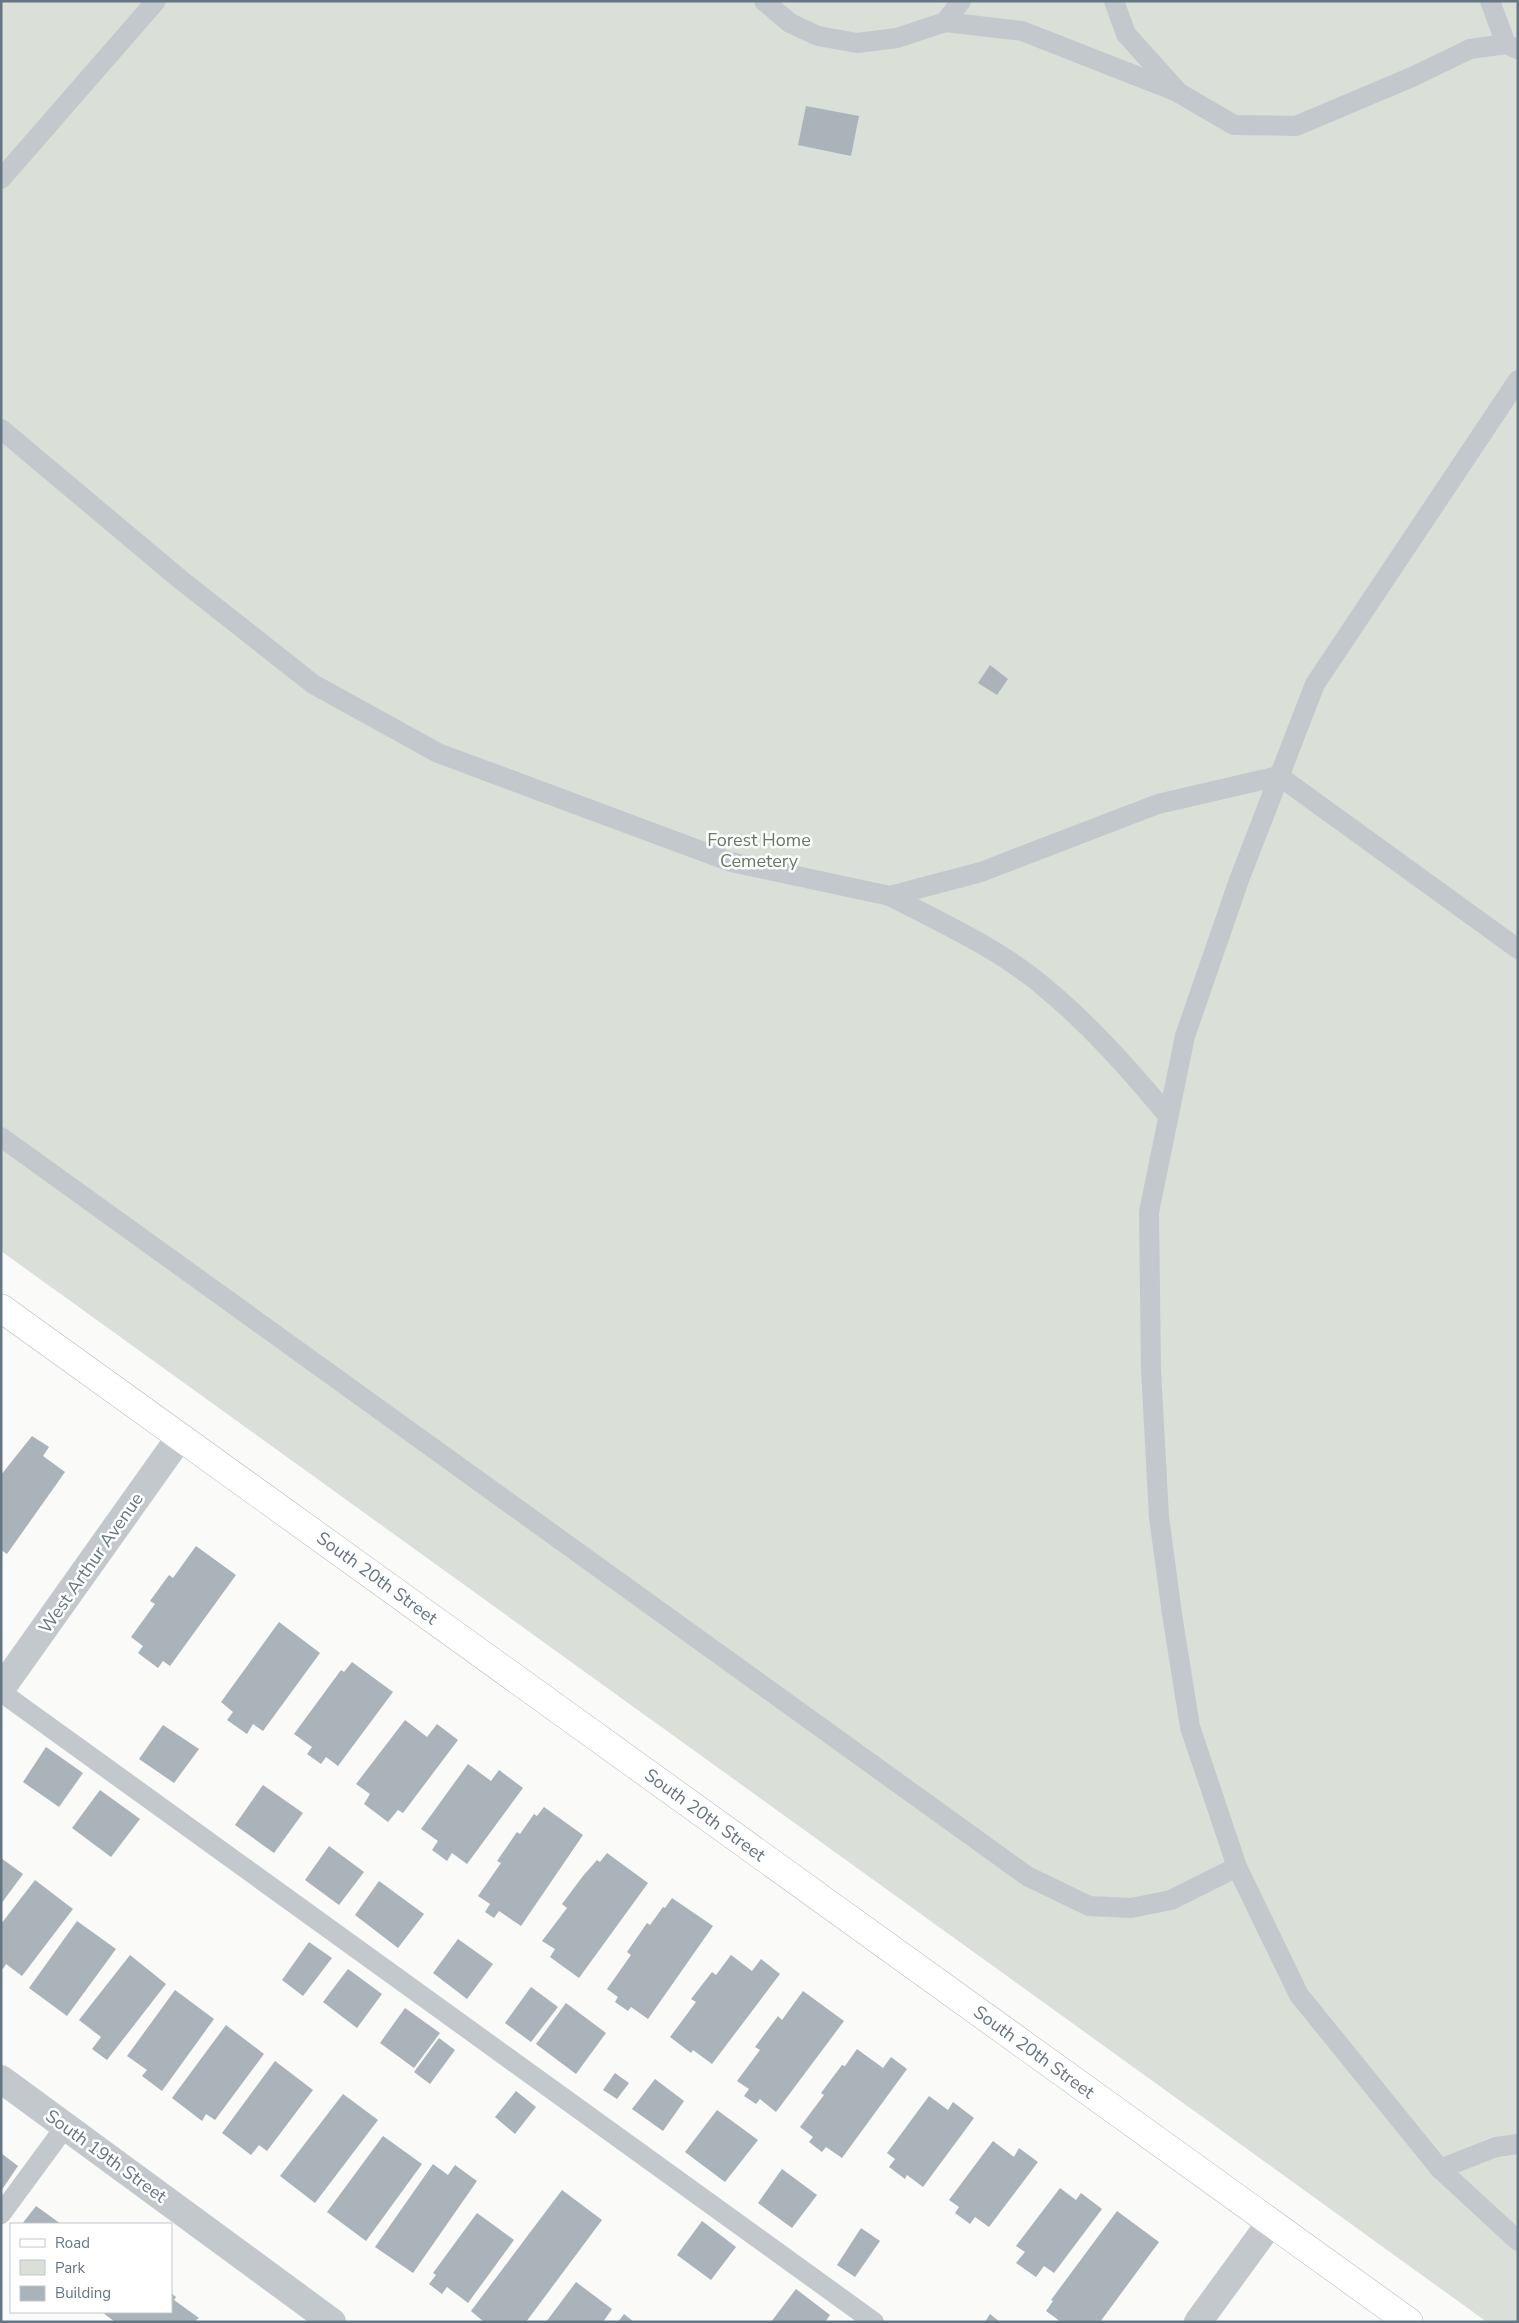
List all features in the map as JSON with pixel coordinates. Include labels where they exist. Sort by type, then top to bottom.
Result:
[{"type":"street","name":"South 20th Street","points":[[1,1308],[1409,2322]]},
{"type":"street","name":"West Arthur Avenue","points":[[1,1690],[180,1437]]},
{"type":"street","name":"South 19th Street","points":[[1,2079],[304,2314],[332,2322]]},
{"type":"street","points":[[1198,2322],[1271,2222]]},
{"type":"lane","points":[[1,179],[156,1]]},
{"type":"lane","points":[[764,1],[790,23],[804,30],[818,36],[857,42],[897,38],[945,22],[1022,31],[1179,93],[1234,125],[1296,126],[1412,77],[1470,49],[1512,47],[1490,1]]},
{"type":"lane","points":[[945,22],[961,1]]},
{"type":"lane","points":[[1114,1],[1126,34],[1179,93]]},
{"type":"lane","points":[[1518,380],[1315,684],[1239,880],[1185,1036],[1149,1212],[1151,1370],[1159,1517],[1190,1727],[1237,1868],[1299,1995],[1440,2170],[1518,2241]]},
{"type":"lane","points":[[1,429],[182,580],[313,684],[438,754],[731,862],[890,896],[954,928],[1010,962],[1050,991],[1127,1066],[1168,1116]]},
{"type":"lane","points":[[890,896],[981,872],[1158,804],[1279,776],[1518,949]]},
{"type":"lane","points":[[1,1137],[1028,1876],[1089,1906],[1131,1908],[1171,1900],[1237,1868]]},
{"type":"lane","points":[[1,1690],[874,2322]]},
{"type":"lane","points":[[1,2214],[65,2127]]},
{"type":"lane","points":[[1440,2170],[1496,2147],[1518,2144]]},
{"type":"green space","name":"Forest Home Cemetery","points":[[1,1],[1518,1],[1518,2322],[1487,2322],[1,1251]]},
{"type":"building","points":[[806,106],[859,116],[851,156],[798,145]]},
{"type":"building","points":[[990,665],[1008,679],[997,695],[978,683]]},
{"type":"building","points":[[32,1436],[49,1447],[43,1456],[65,1472],[7,1554],[1,1550],[1,1475]]},
{"type":"building","points":[[196,1546],[236,1575],[170,1666],[163,1661],[158,1668],[138,1653],[143,1646],[131,1637],[155,1604],[150,1601],[169,1575],[173,1578]]},
{"type":"building","points":[[279,1622],[320,1653],[263,1731],[253,1724],[247,1734],[227,1720],[233,1712],[221,1702]]},
{"type":"building","points":[[352,1662],[393,1692],[338,1766],[326,1757],[321,1764],[307,1754],[312,1747],[294,1734],[341,1670],[344,1672]]},
{"type":"building","points":[[405,1720],[427,1737],[437,1724],[458,1740],[403,1813],[398,1810],[388,1822],[364,1804],[370,1794],[356,1784]]},
{"type":"building","points":[[163,1725],[199,1749],[174,1783],[139,1759]]},
{"type":"building","points":[[46,1747],[83,1773],[59,1807],[23,1782]]},
{"type":"building","points":[[468,1764],[491,1781],[499,1770],[523,1788],[467,1864],[452,1853],[447,1861],[432,1850],[438,1841],[421,1829]]},
{"type":"building","points":[[263,1785],[303,1813],[274,1853],[235,1825]]},
{"type":"building","points":[[100,1790],[140,1819],[111,1857],[72,1828]]},
{"type":"building","points":[[544,1807],[583,1835],[521,1926],[499,1911],[494,1918],[485,1912],[490,1904],[478,1896],[501,1863],[497,1861],[517,1832],[520,1834],[534,1814],[537,1816]]},
{"type":"building","points":[[329,1846],[364,1872],[339,1905],[305,1880]]},
{"type":"building","points":[[607,1853],[648,1883],[579,1978],[550,1957],[555,1949],[542,1941],[567,1908],[562,1904],[597,1860],[600,1862]]},
{"type":"building","points":[[1,1858],[23,1874],[1,1904]]},
{"type":"building","points":[[35,1880],[73,1909],[22,1976],[6,1964],[3,1969],[1,1968],[1,1924]]},
{"type":"building","points":[[379,1881],[424,1914],[398,1948],[355,1915]]},
{"type":"building","points":[[672,1898],[713,1926],[648,2019],[631,2007],[628,2011],[615,2002],[618,1997],[607,1989],[631,1955],[627,1952],[647,1923],[650,1925]]},
{"type":"building","points":[[77,1921],[116,1949],[67,2016],[29,1988]]},
{"type":"building","points":[[458,1939],[493,1964],[467,1999],[433,1973]]},
{"type":"building","points":[[309,1942],[332,1958],[303,1996],[282,1980]]},
{"type":"building","points":[[130,1955],[166,1984],[107,2060],[92,2049],[101,2037],[79,2020]]},
{"type":"building","points":[[731,1955],[752,1971],[761,1959],[780,1974],[712,2064],[693,2050],[691,2053],[670,2037],[696,2002],[691,1999],[712,1972],[716,1975]]},
{"type":"building","points":[[348,1969],[382,1994],[357,2028],[323,2002]]},
{"type":"building","points":[[531,1987],[558,2007],[531,2042],[505,2023]]},
{"type":"building","points":[[175,1990],[214,2019],[162,2091],[142,2076],[147,2070],[127,2056]]},
{"type":"building","points":[[803,1991],[844,2021],[776,2112],[760,2099],[756,2104],[744,2096],[749,2089],[737,2081],[760,2050],[755,2047],[778,2016],[782,2020]]},
{"type":"building","points":[[566,2003],[606,2033],[576,2074],[536,2044]]},
{"type":"building","points":[[405,2008],[440,2033],[414,2068],[380,2043]]},
{"type":"building","points":[[226,2025],[264,2054],[215,2120],[206,2114],[202,2121],[172,2098]]},
{"type":"building","points":[[439,2038],[455,2050],[430,2084],[414,2072]]},
{"type":"building","points":[[857,2049],[883,2068],[891,2057],[907,2069],[842,2158],[826,2147],[822,2152],[809,2142],[813,2137],[800,2127],[824,2095],[821,2093]]},
{"type":"building","points":[[275,2061],[313,2090],[267,2151],[259,2145],[251,2155],[222,2133]]},
{"type":"building","points":[[615,2073],[629,2083],[617,2099],[603,2090]]},
{"type":"building","points":[[655,2079],[684,2101],[663,2131],[632,2109]]},
{"type":"building","points":[[516,2091],[536,2107],[515,2134],[495,2117]]},
{"type":"building","points":[[343,2094],[378,2120],[315,2203],[280,2176]]},
{"type":"building","points":[[929,2096],[948,2110],[953,2102],[974,2118],[923,2187],[907,2175],[905,2179],[889,2167],[895,2159],[887,2153]]},
{"type":"building","points":[[717,2110],[758,2140],[725,2182],[685,2152]]},
{"type":"building","points":[[383,2136],[422,2164],[366,2241],[327,2212]]},
{"type":"building","points":[[993,2141],[1014,2157],[1019,2148],[1038,2162],[989,2227],[975,2217],[970,2224],[955,2213],[959,2207],[949,2200]]},
{"type":"building","points":[[1,2153],[18,2166],[1,2191]]},
{"type":"building","points":[[433,2164],[448,2175],[455,2165],[477,2181],[413,2273],[375,2247]]},
{"type":"building","points":[[782,2169],[817,2195],[792,2228],[758,2203]]},
{"type":"building","points":[[1060,2188],[1076,2200],[1081,2193],[1102,2209],[1054,2273],[1044,2266],[1036,2277],[1016,2263],[1025,2252],[1016,2246]]},
{"type":"building","points":[[562,2190],[602,2220],[526,2322],[484,2322],[471,2311]]},
{"type":"building","points":[[36,2206],[60,2223],[23,2223]]},
{"type":"building","points":[[1117,2211],[1159,2242],[1100,2322],[1061,2322],[1046,2311],[1053,2301],[1051,2300]]},
{"type":"building","points":[[477,2213],[514,2240],[468,2303],[447,2287],[442,2294],[429,2284],[436,2275],[433,2273]]},
{"type":"building","points":[[702,2221],[736,2247],[711,2280],[677,2255]]},
{"type":"building","points":[[861,2228],[880,2241],[855,2277],[837,2265]]},
{"type":"building","points":[[576,2282],[612,2309],[603,2322],[546,2322]]},
{"type":"building","points":[[796,2289],[830,2315],[825,2322],[771,2322]]},
{"type":"building","points":[[172,2294],[176,2297],[174,2300],[199,2318],[196,2320],[198,2322],[115,2322],[103,2313],[172,2313]]},
{"type":"building","points":[[624,2314],[634,2322],[618,2322]]},
{"type":"building","points":[[990,2314],[1000,2322],[985,2322]]}]
